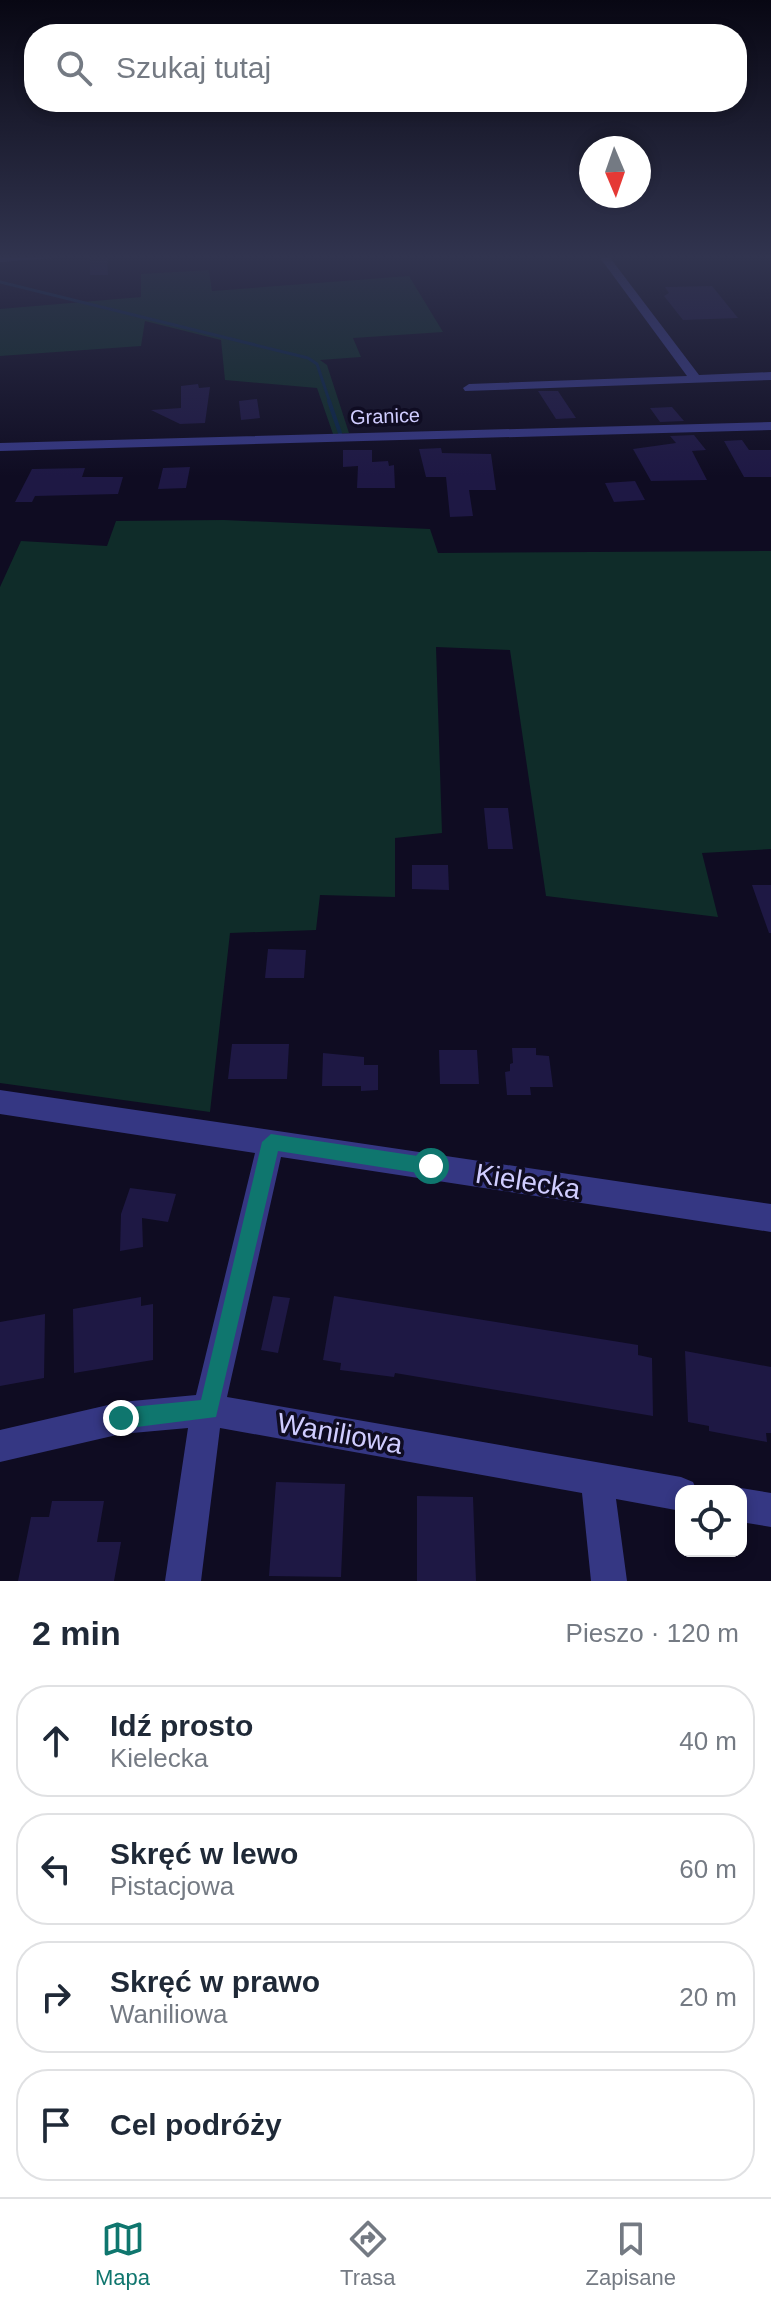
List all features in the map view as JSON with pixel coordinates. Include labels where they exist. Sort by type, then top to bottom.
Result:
[{"type":"street","points":[[658,329],[696,379]]},
{"type":"street","points":[[469,388],[771,376]]},
{"type":"street","name":"Granice","points":[[0,447],[771,426]]},
{"type":"street","name":"Kielecka","points":[[0,1102],[771,1218]]},
{"type":"street","points":[[183,1581],[209,1410],[271,1142]]},
{"type":"street","name":"Waniliowa","points":[[0,1446],[121,1418],[209,1410],[675,1493]]},
{"type":"street","points":[[597,1479],[609,1581]]},
{"type":"street","points":[[747,1506],[771,1510]]},
{"type":"green space","points":[[0,329],[144,329],[141,346],[0,356]]},
{"type":"green space","points":[[176,329],[441,329],[443,332],[353,338],[361,357],[320,360],[327,365],[349,433],[333,434],[317,388],[225,380],[221,340]]},
{"type":"green space","points":[[224,520],[430,529],[438,553],[771,551],[771,849],[702,853],[718,917],[546,896],[510,650],[436,647],[442,833],[395,838],[395,897],[320,895],[316,930],[230,933],[210,1112],[0,1083],[0,587],[21,541],[107,546],[116,521]]},
{"type":"building","points":[[198,384],[199,388],[210,387],[205,423],[180,424],[151,410],[181,408],[181,386]]},
{"type":"building","points":[[538,391],[558,391],[576,418],[556,419]]},
{"type":"building","points":[[257,399],[260,418],[241,420],[239,401]]},
{"type":"building","points":[[672,407],[684,421],[660,422],[650,408]]},
{"type":"building","points":[[694,435],[706,450],[692,451],[707,480],[651,481],[633,449],[676,443],[670,436]]},
{"type":"building","points":[[742,440],[749,450],[771,450],[771,477],[744,477],[724,441]]},
{"type":"building","points":[[441,448],[442,453],[491,454],[496,490],[469,490],[473,516],[450,517],[446,477],[426,477],[419,449]]},
{"type":"building","points":[[343,450],[372,450],[372,462],[388,461],[389,466],[394,465],[395,488],[357,488],[358,466],[343,467]]},
{"type":"building","points":[[190,467],[186,488],[158,489],[163,468]]},
{"type":"building","points":[[85,468],[82,477],[123,477],[118,494],[35,496],[32,502],[15,502],[32,469]]},
{"type":"building","points":[[635,481],[645,500],[614,502],[605,483]]},
{"type":"building","points":[[484,808],[508,808],[513,849],[488,849]]},
{"type":"building","points":[[412,865],[448,865],[449,890],[412,889]]},
{"type":"building","points":[[752,885],[771,885],[771,933],[769,933]]},
{"type":"building","points":[[268,949],[306,950],[304,978],[265,978]]},
{"type":"building","points":[[232,1044],[289,1044],[287,1079],[228,1079]]},
{"type":"building","points":[[512,1048],[536,1048],[536,1055],[549,1056],[553,1087],[530,1087],[531,1095],[507,1095],[505,1072],[510,1071],[510,1064],[513,1063]]},
{"type":"building","points":[[439,1050],[477,1050],[479,1084],[440,1084]]},
{"type":"building","points":[[323,1053],[364,1057],[364,1065],[378,1065],[378,1090],[361,1091],[361,1086],[322,1086]]},
{"type":"building","points":[[130,1188],[176,1194],[168,1222],[142,1218],[143,1247],[120,1251],[121,1214]]},
{"type":"building","points":[[273,1296],[290,1298],[278,1353],[261,1350]]},
{"type":"building","points":[[334,1296],[638,1345],[638,1355],[652,1358],[653,1416],[395,1373],[394,1377],[340,1370],[341,1363],[323,1360]]},
{"type":"building","points":[[141,1297],[141,1306],[153,1304],[153,1360],[74,1373],[73,1309]]},
{"type":"building","points":[[45,1314],[44,1378],[0,1386],[0,1322]]},
{"type":"building","points":[[685,1351],[771,1367],[771,1433],[766,1433],[767,1442],[709,1431],[709,1426],[688,1422]]},
{"type":"building","points":[[276,1482],[345,1484],[341,1577],[269,1576]]},
{"type":"building","points":[[417,1496],[473,1497],[476,1581],[417,1581]]},
{"type":"building","points":[[52,1501],[104,1501],[97,1542],[121,1542],[114,1581],[18,1581],[31,1517],[49,1517]]},
{"type":"waterway","points":[[190,329],[308,358],[317,364],[330,403]]},
{"type":"waterway","points":[[329,401],[340,433]]},
{"type":"route","points":[[121,1418],[209,1410],[271,1142],[431,1166]]}]
